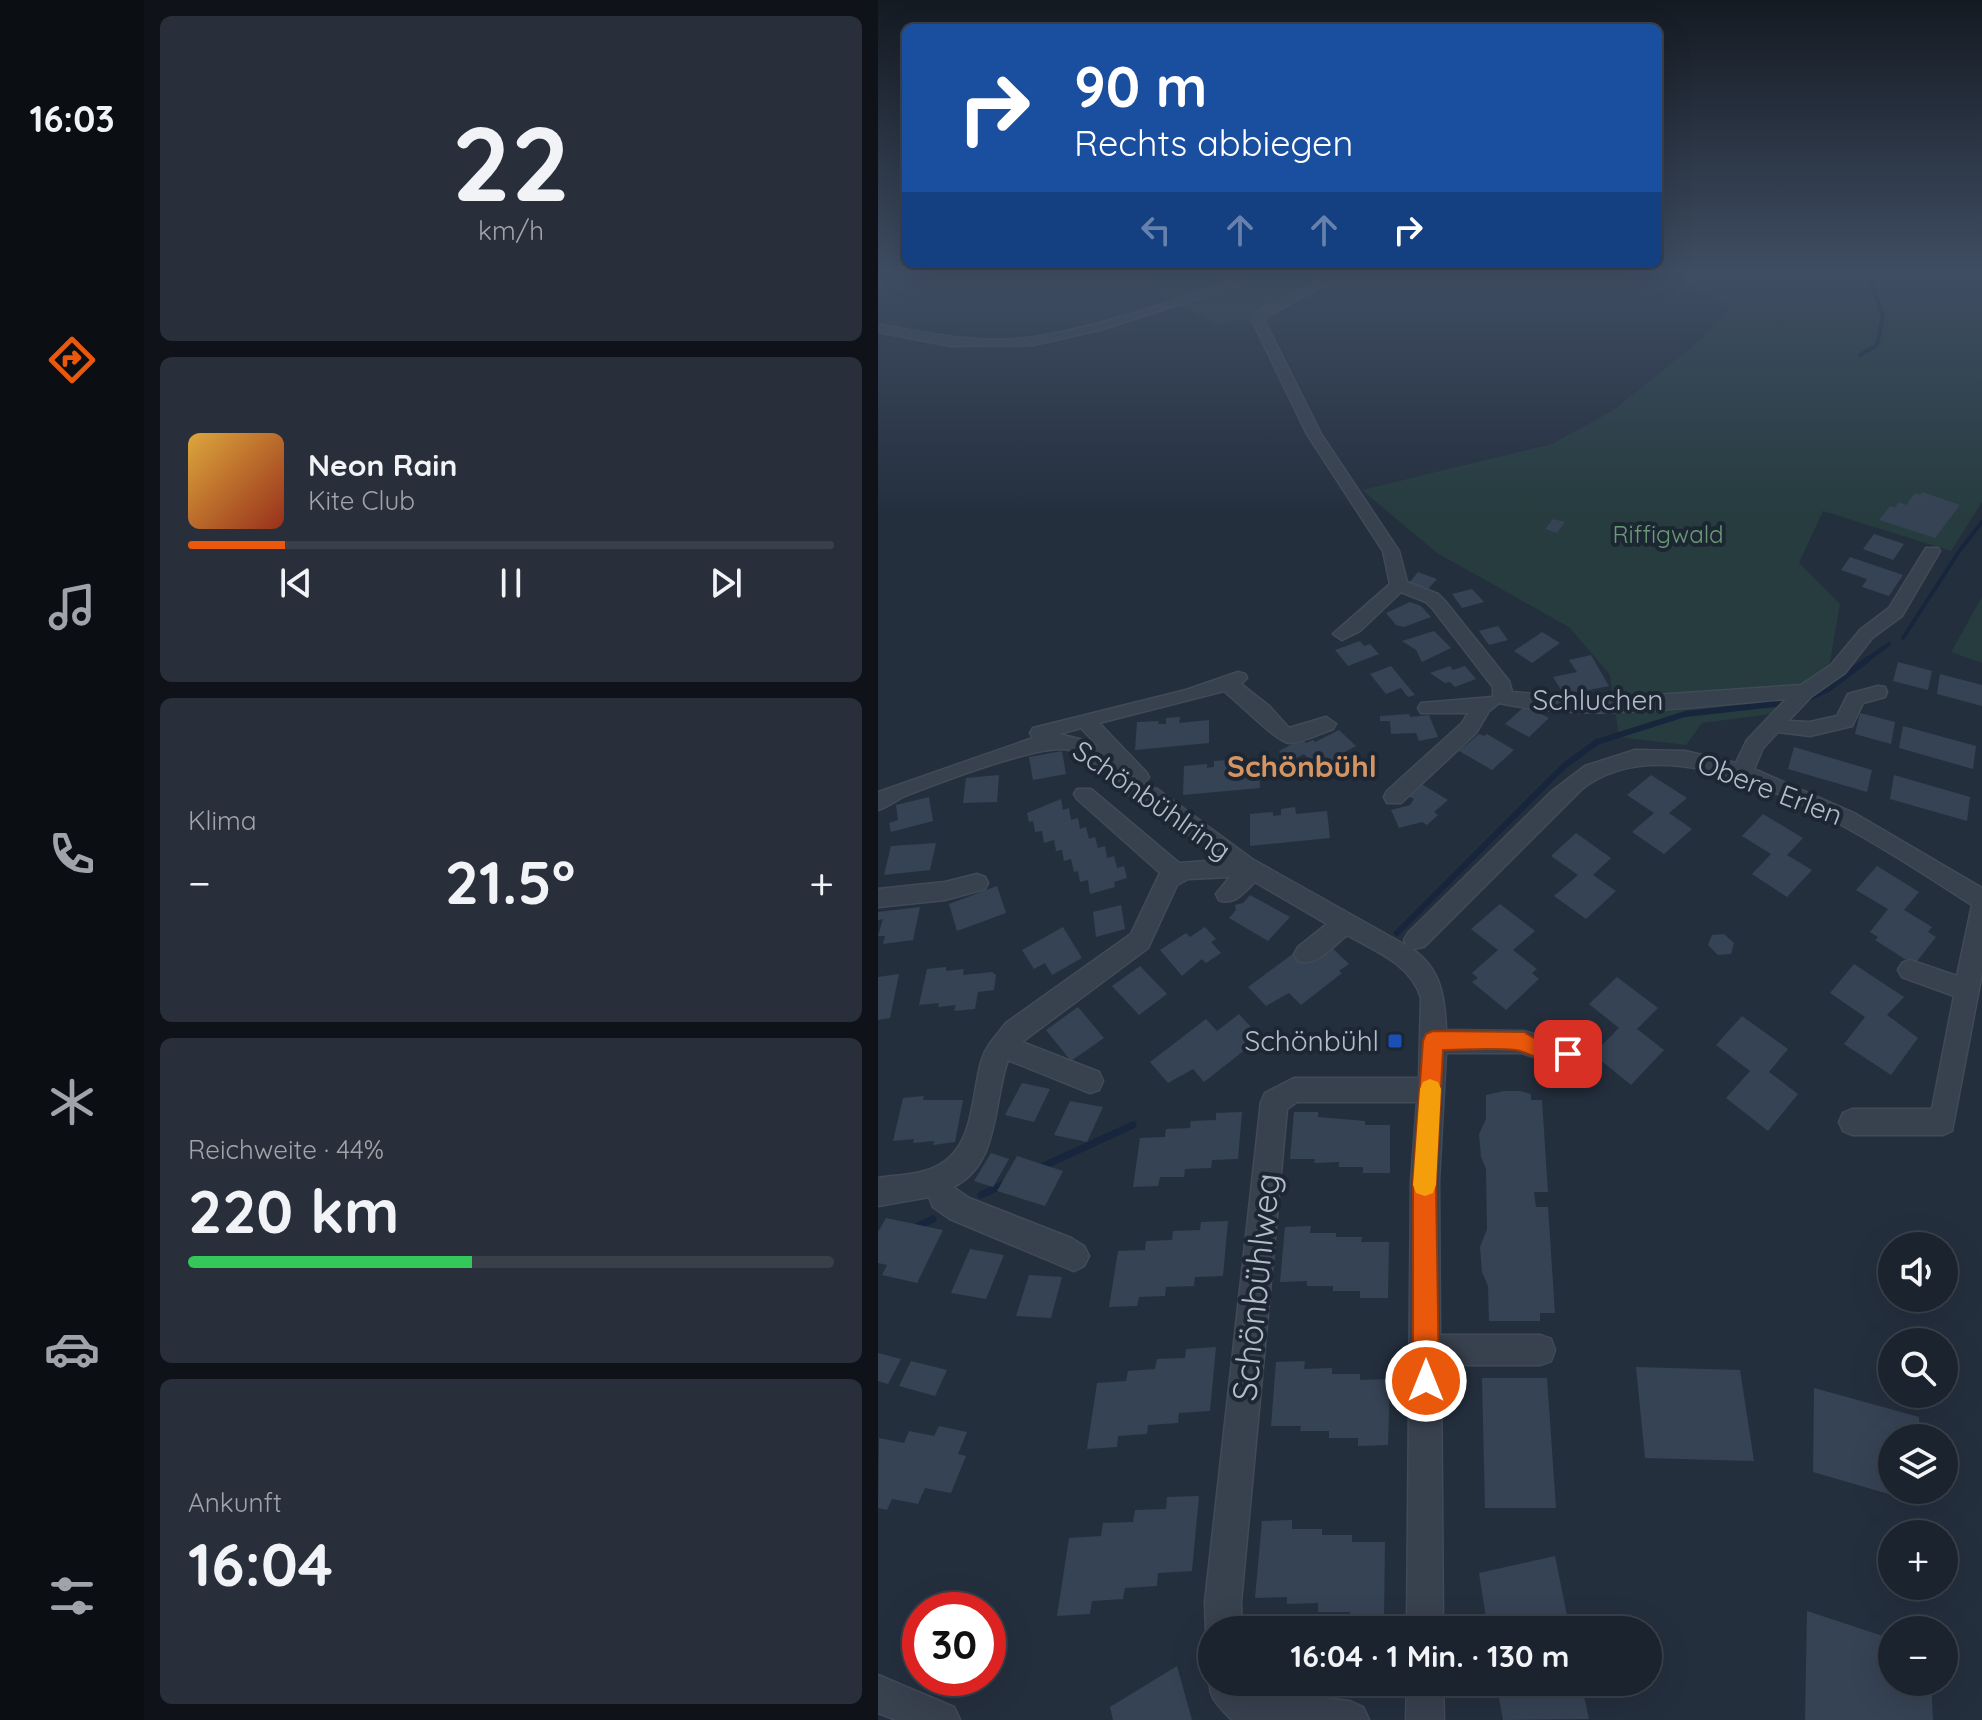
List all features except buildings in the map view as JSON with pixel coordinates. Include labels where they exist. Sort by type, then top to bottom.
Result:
[{"type":"street","points":[[1274,353],[1308,423],[1391,551],[1399,585],[1342,634]]},
{"type":"street","points":[[1742,773],[1754,745],[1805,691],[1838,669],[1866,634],[1896,612],[1932,551]]},
{"type":"street","name":"Schluchen","points":[[1399,585],[1432,598],[1439,605],[1502,686],[1503,698],[1570,704],[1626,704],[1805,691]]},
{"type":"street","points":[[878,790],[1085,720],[1176,700],[1232,681],[1282,733],[1290,736],[1326,724]]},
{"type":"street","points":[[1774,724],[1803,731],[1827,727],[1845,721],[1855,699],[1878,692]]},
{"type":"street","points":[[1428,708],[1482,706],[1503,698]]},
{"type":"street","points":[[1394,797],[1469,728],[1482,706]]},
{"type":"street","points":[[1085,720],[1149,787],[1150,794]]},
{"type":"street","name":"Schönbühlring","points":[[878,802],[894,792],[1036,744],[1059,739],[1075,741],[1137,792],[1150,794],[1249,867],[1408,958],[1420,970],[1433,998],[1425,1181],[1425,1616]]},
{"type":"street","name":"Obere Erlen","points":[[1416,940],[1555,802],[1591,772],[1611,762],[1652,755],[1689,756],[1742,773],[1845,816],[1982,900]]},
{"type":"street","points":[[1084,794],[1176,873]]},
{"type":"street","points":[[1227,894],[1249,867]]},
{"type":"street","name":"Schönbühlring","points":[[878,1192],[937,1181],[961,1166],[975,1147],[993,1064],[1002,1046],[1015,1031],[1140,941],[1168,879],[1176,873],[1249,867]]},
{"type":"street","points":[[878,898],[945,891],[977,883]]},
{"type":"street","points":[[1852,1122],[1943,1122],[1982,907]]},
{"type":"street","points":[[1306,954],[1336,916]]},
{"type":"street","points":[[1910,970],[1967,990]]},
{"type":"street","points":[[1433,1041],[1524,1042],[1535,1050],[1568,1054],[1579,1059]]},
{"type":"street","points":[[1002,1046],[1090,1081]]},
{"type":"street","name":"Schönbühlweg","points":[[1224,1616],[1274,1102],[1294,1090],[1430,1090]]},
{"type":"street","points":[[937,1181],[943,1197],[960,1209],[1061,1248],[1074,1256]]},
{"type":"street","points":[[1426,1350],[1540,1350]]},
{"type":"street","points":[[878,1694],[941,1720]]},
{"type":"street","points":[[1234,1696],[1247,1709],[1350,1720]]},
{"type":"street","points":[[1425,1696],[1425,1720]]},
{"type":"green space","name":"Riffigwald","points":[[1684,353],[1982,353],[1982,502],[1951,551],[1823,511],[1799,563],[1840,604],[1829,667],[1771,714],[1702,723],[1686,745],[1619,737],[1610,675],[1569,627],[1437,553],[1362,490],[1552,444],[1612,411]]},
{"type":"green space","points":[[1982,597],[1982,663],[1951,652]]},
{"type":"waterway","points":[[1903,638],[1960,550],[1982,522]]},
{"type":"waterway","points":[[1865,661],[1889,644]]},
{"type":"waterway","points":[[1805,700],[1828,689],[1868,659]]},
{"type":"waterway","points":[[1397,933],[1564,766],[1597,742],[1685,714],[1785,703]]},
{"type":"waterway","points":[[1039,1168],[1133,1125]]},
{"type":"waterway","points":[[981,1195],[1007,1183]]},
{"type":"waterway","points":[[914,1228],[933,1219]]},
{"type":"slow traffic","points":[[1425,1185],[1430,1089]]},
{"type":"place","name":"Schönbühl","points":[[1395,1041]]},
{"type":"district","name":"Schönbühl","points":[[1302,767]]},
{"type":"route","points":[[1426,1381],[1425,1181],[1433,1041],[1524,1042],[1535,1050],[1568,1054]]}]
